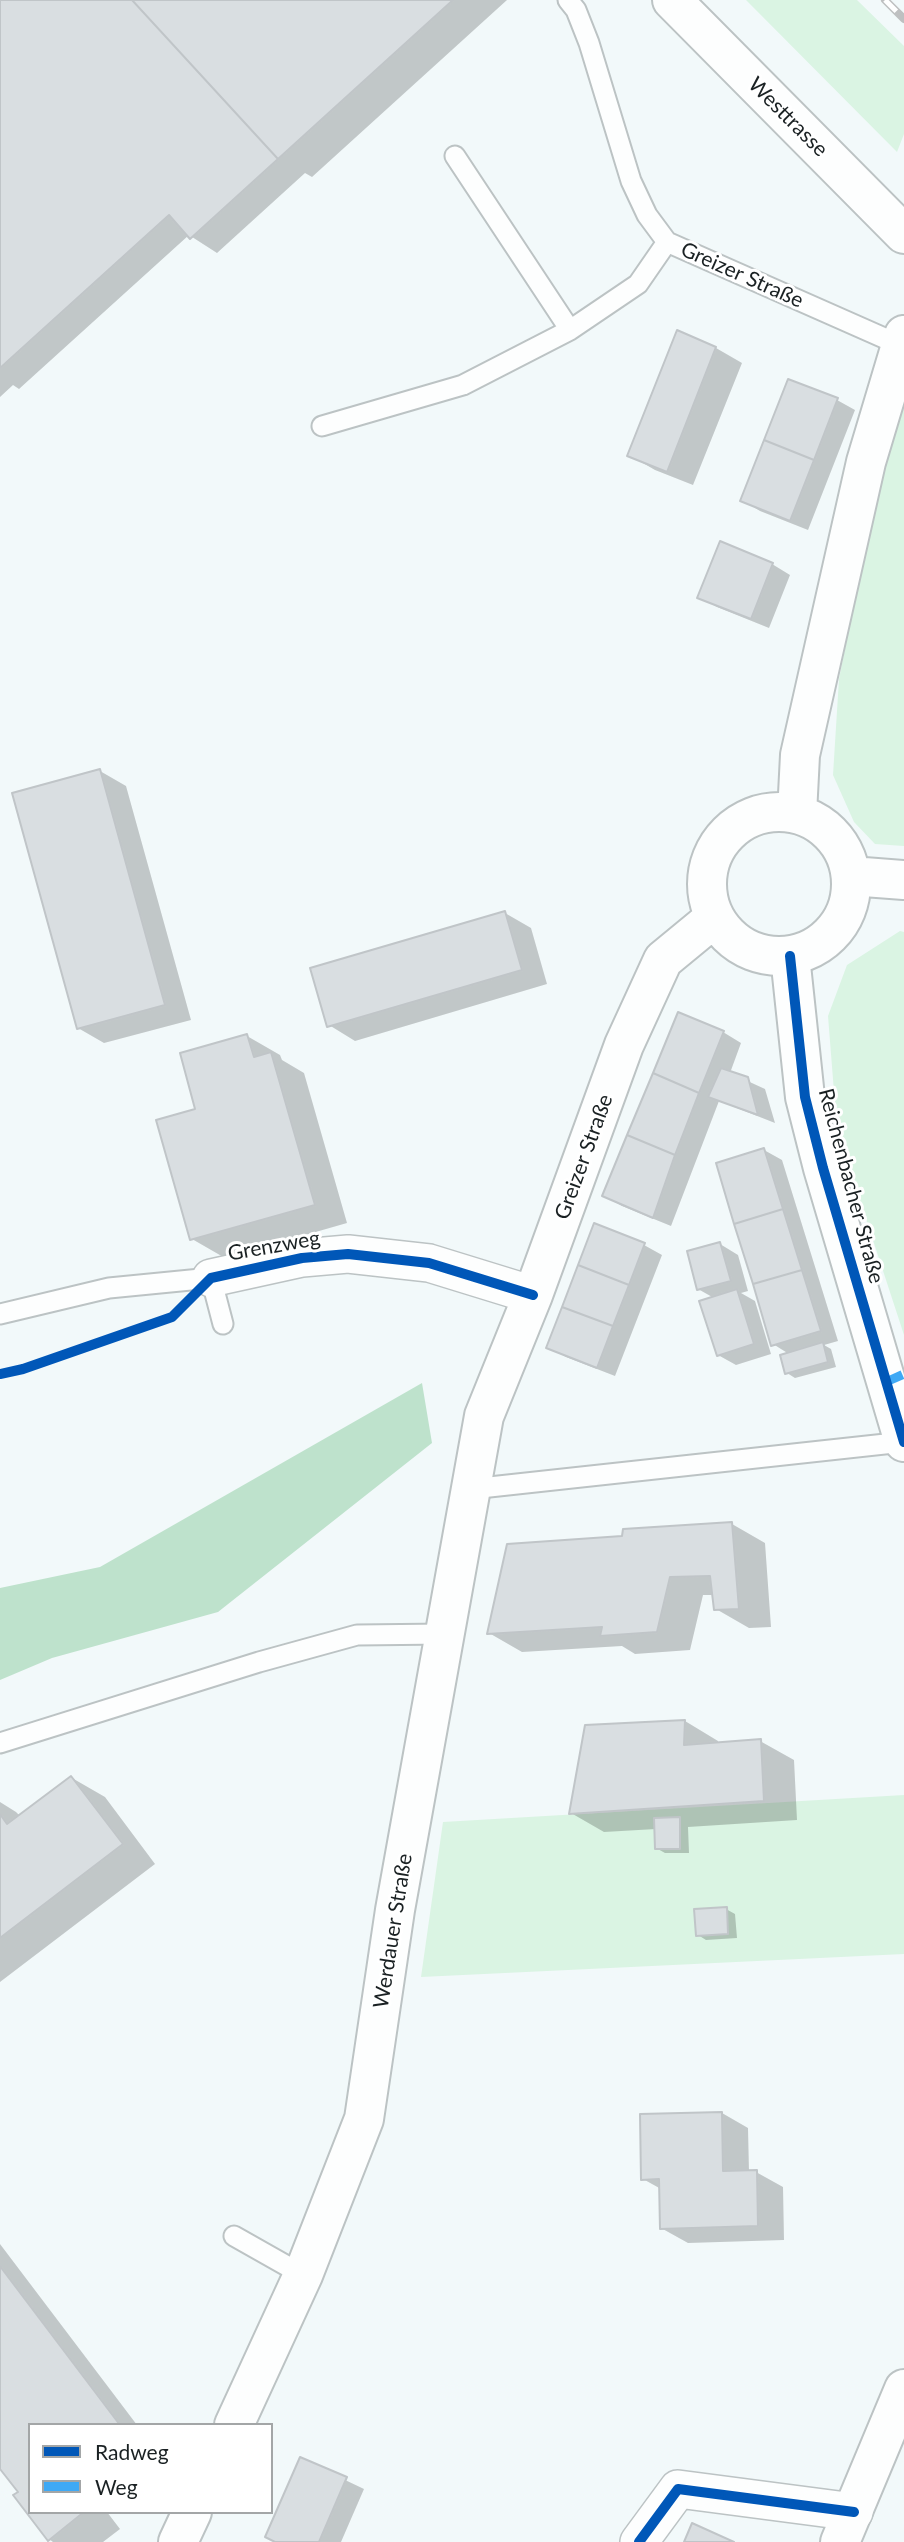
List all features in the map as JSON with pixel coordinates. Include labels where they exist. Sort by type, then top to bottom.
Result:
[{"type":"main road","name":"Westtrasse","points":[[672,0],[904,234]]},
{"type":"main road","name":"Greizer Straße","points":[[797,814],[800,755],[866,462],[902,340]]},
{"type":"main road","points":[[773,812],[797,814],[817,822],[833,836],[845,855],[851,876],[850,898],[843,919],[829,936],[811,949],[790,956],[767,956],[746,949],[727,936],[714,918],[706,895],[707,871],[715,849],[730,830],[750,817],[773,812]]},
{"type":"main road","points":[[851,876],[904,880]]},
{"type":"main road","name":"Greizer Straße","points":[[484,1416],[533,1295],[625,1045],[663,960],[714,918]]},
{"type":"main road","name":"Reichenbacher Straße","points":[[790,956],[805,1097],[823,1168],[904,1442]]},
{"type":"main road","name":"Werdauer Straße","points":[[235,2423],[303,2275],[365,2119],[395,1910],[484,1416]]},
{"type":"main road","points":[[847,2527],[904,2389]]},
{"type":"main road","points":[[178,2542],[191,2514]]},
{"type":"street","name":"Grenzweg","points":[[211,1278],[302,1258],[348,1254],[429,1263],[533,1295]]},
{"type":"street","points":[[639,2542],[678,2489],[847,2527]]},
{"type":"lane","points":[[568,0],[576,10],[589,43],[631,181],[647,215],[667,242]]},
{"type":"lane","points":[[455,156],[570,330]]},
{"type":"lane","name":"Greizer Straße","points":[[321,425],[463,385],[570,330],[638,284],[667,242],[902,340]]},
{"type":"lane","points":[[0,1314],[109,1288],[211,1278],[223,1324]]},
{"type":"lane","points":[[471,1489],[904,1442]]},
{"type":"lane","points":[[0,1743],[259,1661],[357,1635],[445,1634]]},
{"type":"lane","points":[[234,2236],[303,2275]]},
{"type":"green space","points":[[746,0],[857,0],[904,46],[904,134],[897,152]]},
{"type":"green space","points":[[904,398],[904,846],[875,844],[854,822],[833,775],[839,679],[873,506]]},
{"type":"green space","points":[[900,931],[904,932],[904,1335],[837,1130],[828,1016],[847,965]]},
{"type":"green space","points":[[422,1383],[432,1443],[218,1612],[52,1658],[0,1680],[0,1588],[100,1567]]},
{"type":"green space","points":[[904,1795],[904,1954],[421,1977],[443,1822]]},
{"type":"building","points":[[0,0],[132,0],[278,159],[190,239],[169,215],[0,368]]},
{"type":"building","points":[[132,0],[453,0],[278,159]]},
{"type":"building","points":[[677,330],[716,347],[667,472],[627,456]]},
{"type":"building","points":[[788,379],[838,398],[814,460],[764,440]]},
{"type":"building","points":[[764,440],[814,460],[790,521],[740,501]]},
{"type":"building","points":[[720,541],[773,563],[751,619],[697,598]]},
{"type":"building","points":[[100,769],[165,1005],[77,1029],[12,793]]},
{"type":"building","points":[[505,911],[522,970],[327,1027],[310,968]]},
{"type":"building","points":[[678,1012],[724,1031],[699,1093],[653,1073]]},
{"type":"building","points":[[247,1034],[254,1057],[271,1052],[315,1205],[190,1240],[156,1120],[195,1109],[180,1053]]},
{"type":"building","points":[[721,1068],[748,1077],[758,1115],[708,1097]]},
{"type":"building","points":[[653,1073],[699,1093],[675,1155],[627,1135]]},
{"type":"building","points":[[627,1135],[675,1155],[653,1218],[602,1196]]},
{"type":"building","points":[[764,1148],[783,1209],[734,1224],[716,1163]]},
{"type":"building","points":[[783,1209],[802,1270],[753,1284],[734,1224]]},
{"type":"building","points":[[594,1223],[645,1243],[629,1285],[578,1265]]},
{"type":"building","points":[[720,1242],[731,1281],[697,1290],[687,1251]]},
{"type":"building","points":[[578,1265],[629,1285],[613,1326],[562,1307]]},
{"type":"building","points":[[802,1270],[821,1331],[771,1346],[753,1284]]},
{"type":"building","points":[[737,1289],[754,1344],[717,1356],[699,1301]]},
{"type":"building","points":[[562,1307],[613,1326],[597,1368],[546,1348]]},
{"type":"building","points":[[823,1342],[828,1362],[785,1374],[780,1355]]},
{"type":"building","points":[[732,1522],[739,1609],[714,1610],[710,1576],[670,1577],[657,1632],[600,1636],[602,1627],[487,1634],[507,1544],[622,1536],[623,1529]]},
{"type":"building","points":[[685,1720],[684,1745],[761,1739],[764,1801],[569,1814],[585,1725]]},
{"type":"building","points":[[71,1776],[123,1844],[0,1938],[0,1814],[7,1824]]},
{"type":"building","points":[[680,1817],[680,1849],[655,1849],[654,1818]]},
{"type":"building","points":[[727,1907],[728,1934],[696,1936],[694,1909]]},
{"type":"building","points":[[722,2112],[723,2171],[757,2170],[758,2226],[660,2229],[659,2179],[641,2180],[640,2114]]},
{"type":"building","points":[[0,2266],[118,2423],[28,2423],[28,2514],[82,2514],[48,2541],[13,2495],[18,2492],[0,2469]]},
{"type":"building","points":[[300,2457],[347,2477],[319,2542],[275,2542],[265,2537]]},
{"type":"building","points":[[692,2523],[734,2542],[684,2542]]},
{"type":"railway","points":[[885,0],[904,19]]},
{"type":"marked path","points":[[886,1382],[904,1374]]},
{"type":"cycle path","points":[[790,956],[805,1097],[823,1168],[904,1442]]},
{"type":"cycle path","points":[[0,1374],[23,1369],[172,1317],[211,1278],[302,1258],[348,1254],[429,1263],[533,1295]]},
{"type":"cycle path","points":[[639,2542],[678,2489],[854,2512]]}]
